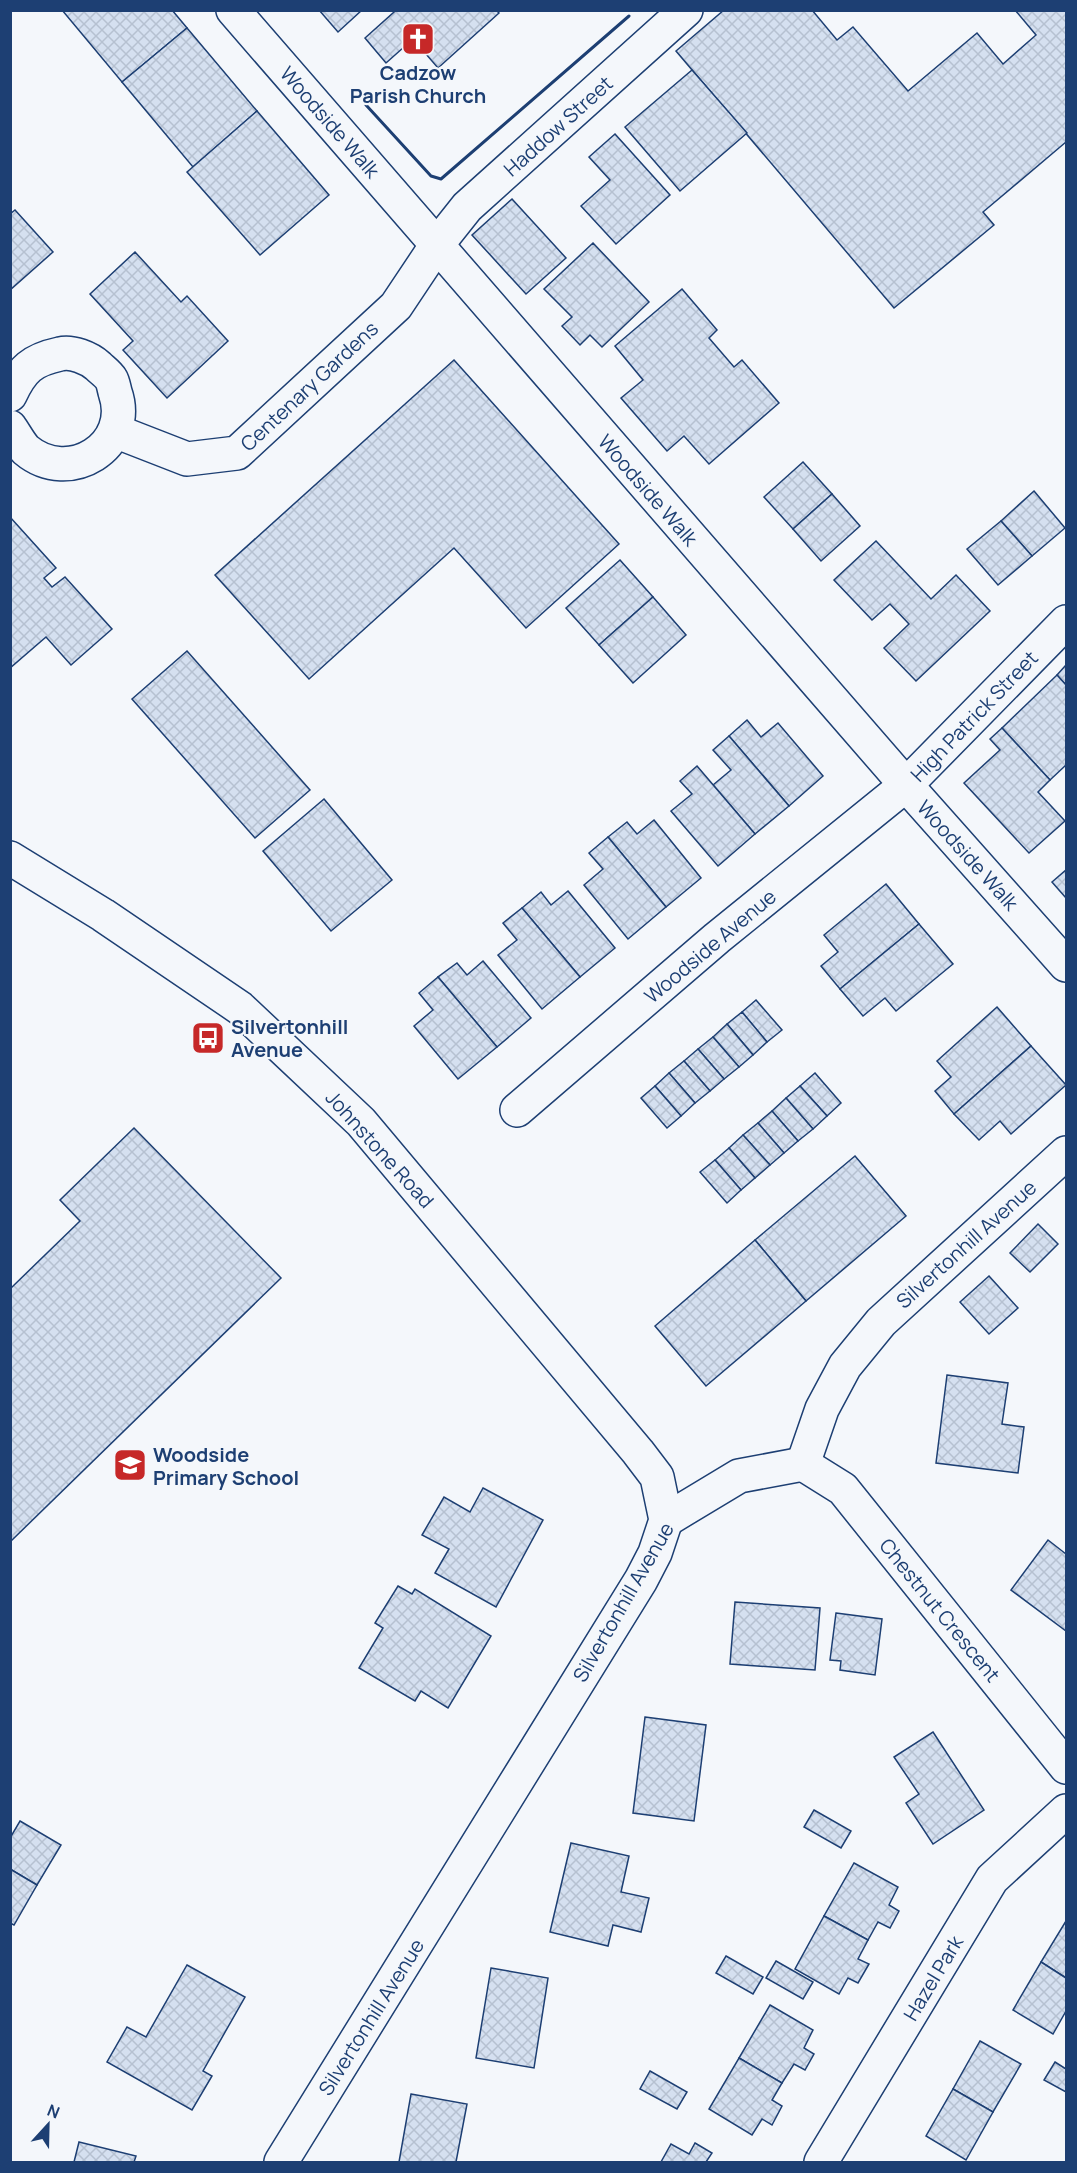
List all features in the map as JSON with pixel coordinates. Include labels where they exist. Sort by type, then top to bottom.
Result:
[{"type":"street","name":"Woodside Walk","points":[[233,10],[906,785],[1066,965]]},
{"type":"street","name":"Haddow Street","points":[[436,246],[467,207],[686,10]]},
{"type":"street","name":"Centenary Gardens","points":[[115,431],[188,459],[237,453],[396,306],[436,246]]},
{"type":"street","points":[[10,395],[19,376],[40,358],[66,353],[91,360],[111,379],[120,404],[115,431],[99,453],[75,464],[48,463],[25,449],[10,427]]},
{"type":"street","name":"High Patrick Street","points":[[906,785],[1066,621]]},
{"type":"street","name":"Woodside Avenue","points":[[517,1110],[717,938],[906,785]]},
{"type":"street","name":"Johnstone Road","points":[[10,858],[103,915],[240,1008],[361,1122],[638,1452],[657,1478],[666,1520]]},
{"type":"street","name":"Silvertonhill Avenue","points":[[281,2163],[641,1580],[655,1553],[666,1520],[739,1476],[803,1464],[822,1409],[844,1366],[881,1322],[1066,1153]]},
{"type":"street","name":"Chestnut Crescent","points":[[803,1464],[843,1489],[1066,1767]]},
{"type":"street","name":"Hazel Park","points":[[821,2163],[992,1879],[1066,1811]]},
{"type":"building","points":[[62,10],[172,10],[187,28],[122,82]]},
{"type":"building","name":"Cadzow Parish Church","points":[[319,10],[362,10],[338,32]]},
{"type":"building","name":"Cadzow Parish Church","points":[[393,10],[496,10],[499,13],[438,68],[413,39],[386,63],[365,38],[394,12]]},
{"type":"building","points":[[724,10],[812,10],[837,40],[853,27],[908,91],[977,33],[1003,64],[1036,35],[1015,10],[1066,10],[1066,142],[983,212],[994,225],[894,308],[676,51]]},
{"type":"building","points":[[187,28],[257,111],[193,167],[122,82]]},
{"type":"building","points":[[692,70],[747,133],[680,191],[625,127]]},
{"type":"building","points":[[257,111],[329,195],[260,255],[187,172]]},
{"type":"building","points":[[615,134],[670,195],[616,244],[581,206],[610,180],[589,157]]},
{"type":"building","points":[[512,199],[566,258],[526,294],[472,235]]},
{"type":"building","points":[[15,210],[53,252],[10,290],[10,214]]},
{"type":"building","points":[[593,243],[649,302],[602,347],[590,335],[580,345],[562,326],[572,317],[544,289]]},
{"type":"building","points":[[135,252],[181,302],[187,296],[228,341],[167,398],[123,350],[133,341],[90,294]]},
{"type":"building","points":[[682,289],[717,330],[709,338],[734,367],[742,360],[779,403],[709,464],[684,436],[667,451],[621,398],[643,380],[615,346]]},
{"type":"building","points":[[454,360],[619,544],[526,628],[454,548],[309,679],[215,575]]},
{"type":"building","points":[[803,462],[832,494],[793,529],[764,497]]},
{"type":"building","points":[[1034,491],[1065,528],[1032,556],[1001,521]]},
{"type":"building","points":[[832,494],[860,526],[821,561],[793,529]]},
{"type":"building","points":[[10,517],[56,568],[44,578],[52,587],[65,577],[112,629],[71,665],[46,637],[10,668]]},
{"type":"building","points":[[1001,521],[1032,556],[998,585],[967,549]]},
{"type":"building","points":[[876,541],[931,599],[956,575],[990,611],[916,681],[884,648],[909,624],[890,604],[872,620],[834,580]]},
{"type":"building","points":[[620,560],[653,597],[599,645],[566,608]]},
{"type":"building","points":[[653,597],[686,635],[633,683],[599,645]]},
{"type":"building","points":[[187,651],[310,790],[255,838],[132,699]]},
{"type":"building","points":[[1066,665],[1066,685],[1057,675]]},
{"type":"building","points":[[1057,675],[1066,685],[1066,765],[1050,780],[1002,728]]},
{"type":"building","points":[[747,720],[761,737],[778,723],[823,776],[789,806],[729,736]]},
{"type":"building","points":[[1002,728],[1050,780],[1038,792],[1065,821],[1029,853],[964,783],[1000,750],[990,739]]},
{"type":"building","points":[[729,736],[789,806],[755,834],[713,785],[731,770],[713,750]]},
{"type":"building","points":[[697,766],[755,834],[718,866],[671,811],[692,794],[680,781]]},
{"type":"building","points":[[324,799],[392,880],[331,931],[263,851]]},
{"type":"building","points":[[654,820],[701,878],[666,907],[608,837],[627,822],[637,834]]},
{"type":"building","points":[[608,837],[666,907],[628,939],[584,885],[603,869],[589,853]]},
{"type":"building","points":[[1066,870],[1066,898],[1052,882]]},
{"type":"building","points":[[886,884],[919,924],[840,989],[821,966],[838,952],[824,935]]},
{"type":"building","points":[[568,891],[615,948],[580,977],[522,908],[541,892],[551,905]]},
{"type":"building","points":[[522,908],[580,977],[542,1009],[498,955],[517,940],[503,923]]},
{"type":"building","points":[[919,924],[953,964],[896,1011],[885,998],[863,1016],[840,989]]},
{"type":"building","points":[[483,961],[531,1018],[497,1047],[438,977],[457,963],[467,975]]},
{"type":"building","points":[[438,977],[497,1047],[458,1079],[414,1026],[433,1010],[419,993]]},
{"type":"building","points":[[756,1000],[782,1030],[767,1042],[742,1012]]},
{"type":"building","points":[[997,1007],[1031,1046],[954,1114],[935,1091],[951,1077],[937,1061]]},
{"type":"building","points":[[742,1012],[767,1042],[753,1055],[727,1024]]},
{"type":"building","points":[[727,1024],[753,1055],[739,1067],[713,1037]]},
{"type":"building","points":[[713,1037],[739,1067],[724,1079],[698,1049]]},
{"type":"building","points":[[1031,1046],[1066,1085],[1011,1134],[1000,1121],[979,1140],[954,1114]]},
{"type":"building","points":[[698,1049],[724,1079],[710,1091],[684,1061]]},
{"type":"building","points":[[684,1061],[710,1091],[695,1103],[669,1073]]},
{"type":"building","points":[[669,1073],[695,1103],[681,1116],[655,1086]]},
{"type":"building","points":[[815,1073],[841,1103],[827,1116],[800,1086]]},
{"type":"building","points":[[655,1086],[681,1116],[667,1128],[641,1098]]},
{"type":"building","points":[[800,1086],[827,1116],[813,1129],[786,1098]]},
{"type":"building","points":[[786,1098],[813,1129],[798,1141],[772,1111]]},
{"type":"building","points":[[772,1111],[798,1141],[784,1153],[758,1123]]},
{"type":"building","points":[[758,1123],[784,1153],[770,1165],[743,1135]]},
{"type":"building","points":[[134,1128],[281,1278],[10,1542],[10,1289],[80,1221],[60,1200]]},
{"type":"building","points":[[743,1135],[770,1165],[755,1178],[729,1148]]},
{"type":"building","points":[[729,1148],[755,1178],[741,1190],[715,1160]]},
{"type":"building","points":[[855,1156],[906,1216],[806,1301],[755,1240]]},
{"type":"building","points":[[715,1160],[741,1190],[727,1203],[700,1172]]},
{"type":"building","points":[[1038,1224],[1058,1244],[1030,1272],[1010,1253]]},
{"type":"building","points":[[755,1240],[806,1301],[706,1386],[655,1326]]},
{"type":"building","points":[[989,1276],[1018,1308],[989,1334],[960,1302]]},
{"type":"building","points":[[947,1375],[1008,1383],[1002,1424],[1024,1427],[1018,1473],[936,1463]]},
{"type":"building","points":[[483,1488],[543,1520],[496,1607],[435,1573],[449,1549],[422,1535],[444,1497],[470,1512]]},
{"type":"building","points":[[1048,1540],[1066,1554],[1066,1631],[1011,1590]]},
{"type":"building","points":[[398,1586],[412,1594],[415,1589],[491,1636],[448,1708],[421,1691],[415,1701],[359,1668],[383,1628],[375,1623]]},
{"type":"building","points":[[735,1602],[820,1608],[815,1670],[730,1664]]},
{"type":"building","points":[[836,1613],[882,1619],[875,1675],[840,1670],[841,1661],[830,1660]]},
{"type":"building","points":[[645,1717],[706,1725],[694,1821],[633,1813]]},
{"type":"building","points":[[933,1732],[984,1810],[933,1844],[906,1803],[919,1794],[894,1757]]},
{"type":"building","points":[[814,1810],[851,1831],[841,1848],[804,1827]]},
{"type":"building","points":[[20,1821],[61,1845],[37,1885],[10,1869],[10,1838]]},
{"type":"building","points":[[571,1843],[629,1856],[621,1892],[649,1898],[641,1932],[613,1925],[608,1946],[550,1932]]},
{"type":"building","points":[[854,1863],[898,1887],[889,1905],[899,1911],[890,1928],[878,1922],[868,1940],[824,1916]]},
{"type":"building","points":[[10,1869],[37,1885],[14,1925],[10,1923]]},
{"type":"building","points":[[824,1916],[868,1940],[858,1959],[869,1964],[858,1983],[848,1978],[839,1994],[795,1969]]},
{"type":"building","points":[[1066,1921],[1066,1978],[1041,1962]]},
{"type":"building","points":[[726,1956],[763,1977],[753,1994],[716,1973]]},
{"type":"building","points":[[776,1961],[813,1982],[803,1999],[766,1978]]},
{"type":"building","points":[[1041,1962],[1066,1978],[1066,2011],[1053,2034],[1013,2010]]},
{"type":"building","points":[[187,1965],[245,1997],[203,2071],[212,2076],[192,2110],[107,2062],[127,2027],[146,2037]]},
{"type":"building","points":[[491,1968],[548,1978],[534,2068],[476,2058]]},
{"type":"building","points":[[770,2005],[813,2030],[804,2048],[814,2054],[805,2070],[794,2064],[782,2083],[739,2058]]},
{"type":"building","points":[[980,2041],[1021,2064],[993,2112],[953,2089]]},
{"type":"building","points":[[739,2058],[782,2083],[772,2100],[782,2106],[772,2125],[762,2119],[752,2135],[709,2109]]},
{"type":"building","points":[[1055,2062],[1066,2069],[1066,2092],[1044,2080]]},
{"type":"building","points":[[650,2071],[687,2092],[677,2109],[640,2089]]},
{"type":"building","points":[[953,2089],[993,2112],[966,2160],[926,2136]]},
{"type":"building","points":[[411,2094],[467,2104],[456,2162],[399,2162]]},
{"type":"building","points":[[79,2142],[136,2156],[134,2162],[74,2162]]},
{"type":"building","points":[[695,2143],[712,2153],[706,2162],[661,2162],[671,2144],[689,2154]]},
{"type":"wall","points":[[366,105],[431,176],[441,179],[629,16]]},
{"type":"place","name":"Cadzow Parish Church","points":[[418,39]]},
{"type":"place","name":"Silvertonhill Avenue","points":[[208,1038]]},
{"type":"place","name":"Woodside Primary School","points":[[130,1465]]}]
